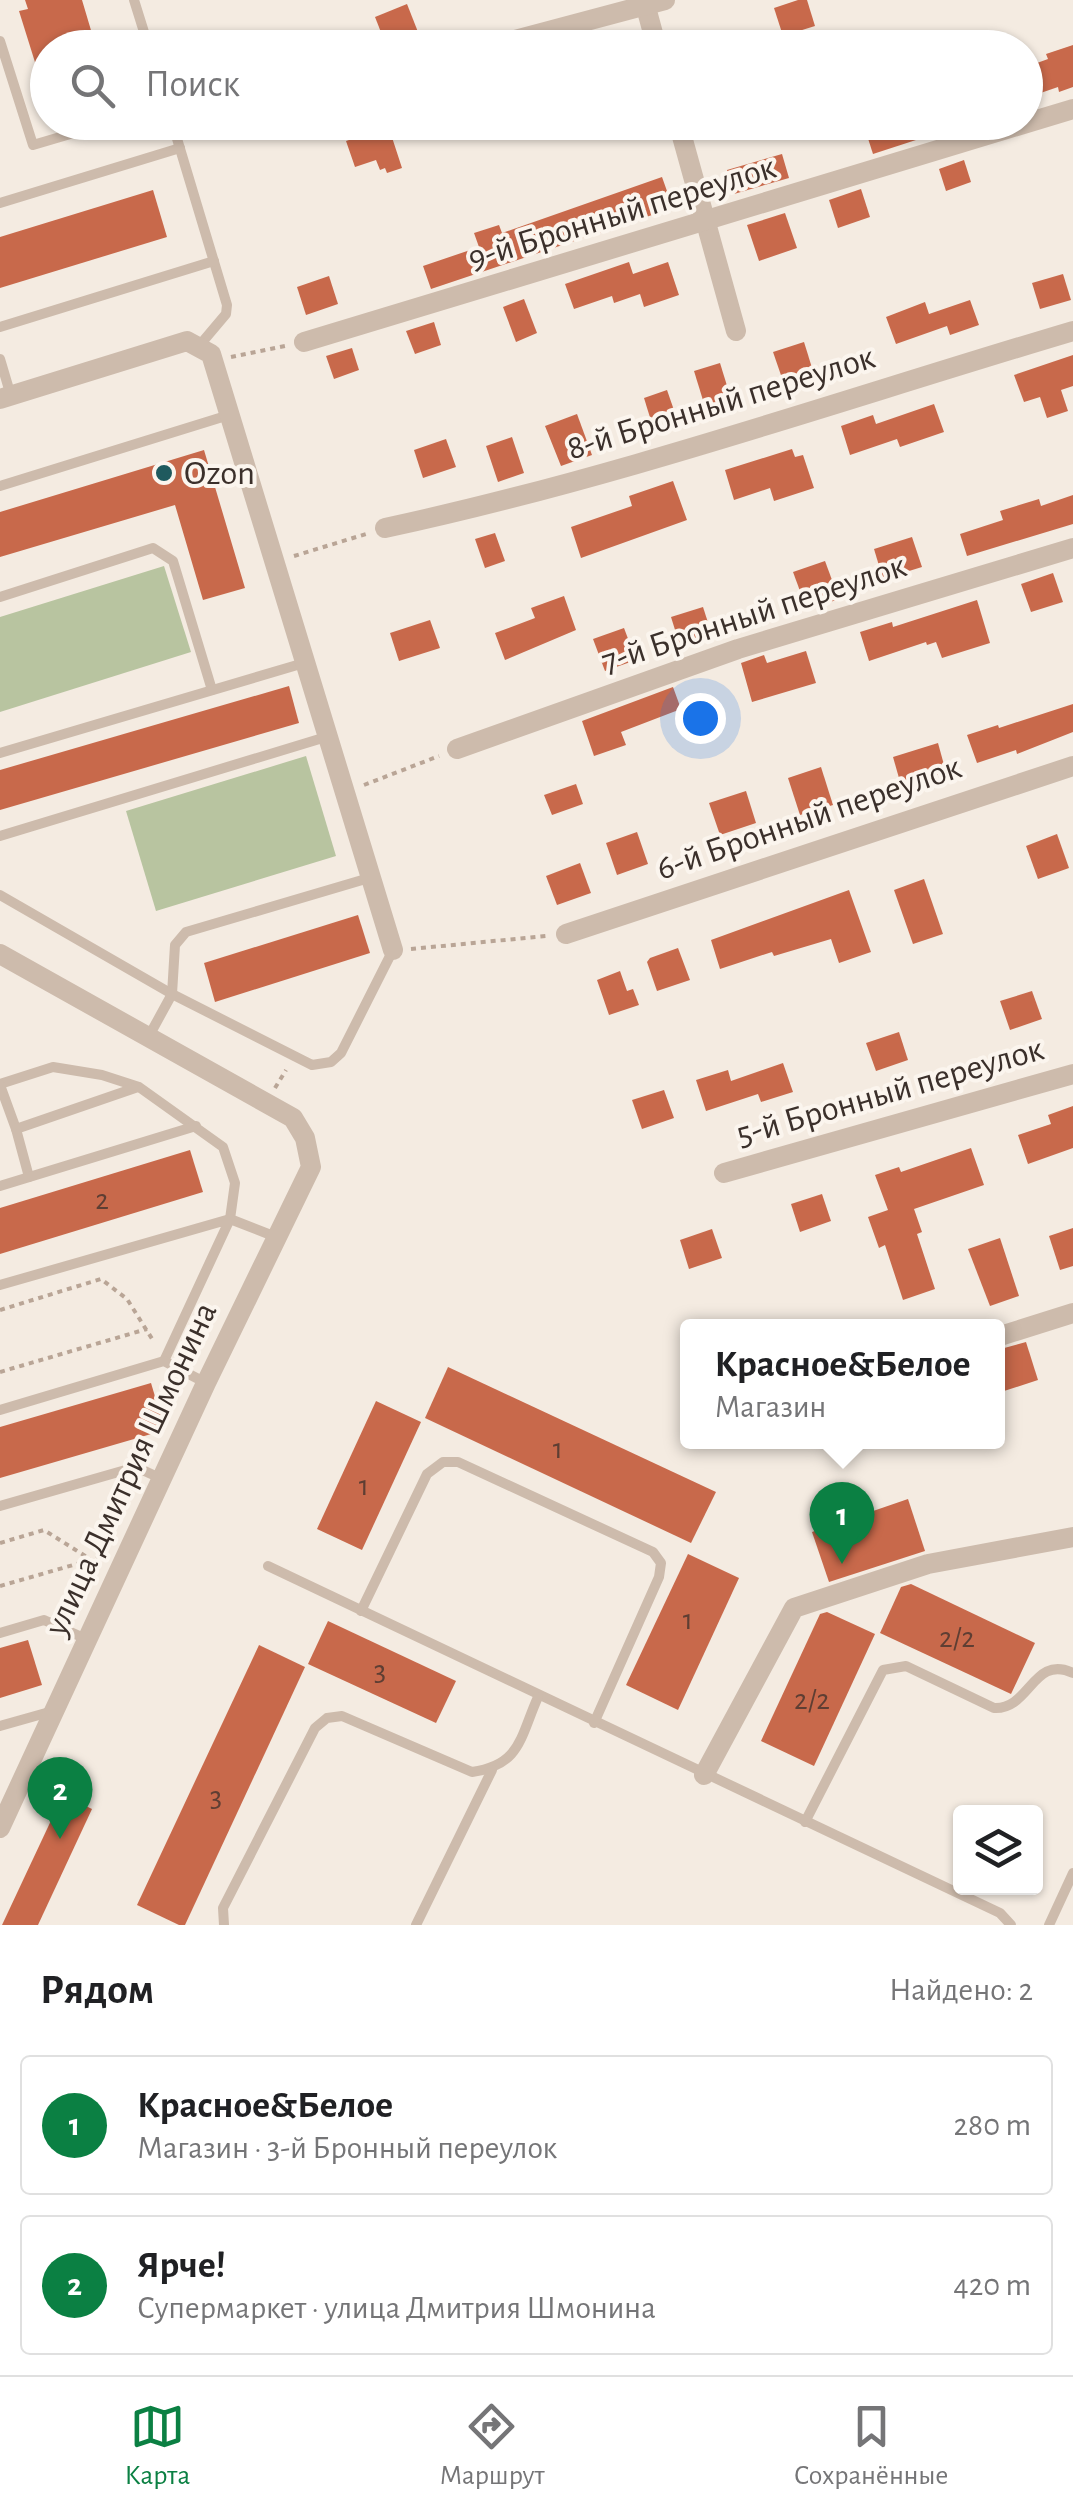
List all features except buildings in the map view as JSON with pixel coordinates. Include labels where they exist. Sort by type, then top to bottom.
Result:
[{"type":"street","points":[[550,30],[651,2],[655,30]]},
{"type":"street","name":"9-й Бронный переулок","points":[[1043,118],[1073,109]]},
{"type":"street","points":[[683,140],[736,331]]},
{"type":"street","name":"9-й Бронный переулок","points":[[304,342],[973,140]]},
{"type":"street","name":"8-й Бронный переулок","points":[[384,528],[494,504],[645,463],[1073,331]]},
{"type":"street","points":[[6,397],[188,342],[207,353],[230,415],[392,950]]},
{"type":"street","name":"7-й Бронный переулок","points":[[457,750],[738,648],[1073,548]]},
{"type":"street","name":"6-й Бронный переулок","points":[[566,934],[1073,766]]},
{"type":"street","points":[[0,954],[266,1102]]},
{"type":"street","name":"5-й Бронный переулок","points":[[724,1173],[1073,1074]]},
{"type":"street","name":"улица Дмитрия Шмонина","points":[[0,1828],[206,1383],[311,1168],[305,1138],[293,1118],[266,1102]]},
{"type":"street","points":[[1005,1334],[1073,1313]]},
{"type":"street","points":[[704,1775],[794,1608],[928,1564],[1073,1537]]},
{"type":"lane","points":[[134,0],[143,30]]},
{"type":"lane","points":[[0,41],[30,136]]},
{"type":"lane","points":[[178,140],[228,309],[207,353]]},
{"type":"lane","points":[[0,203],[180,148]]},
{"type":"lane","points":[[0,327],[214,261]]},
{"type":"lane","points":[[0,359],[6,397]]},
{"type":"lane","points":[[0,486],[230,415]]},
{"type":"lane","points":[[0,597],[153,548],[173,561],[212,690]]},
{"type":"lane","points":[[0,752],[304,663]]},
{"type":"lane","points":[[0,836],[326,737]]},
{"type":"lane","points":[[149,1036],[172,994],[175,945],[186,932],[370,878]]},
{"type":"lane","points":[[0,895],[172,994],[312,1065],[331,1062],[340,1053],[392,950]]},
{"type":"lane","points":[[29,1177],[0,1085],[53,1068],[102,1074],[139,1087],[223,1147],[235,1182],[230,1219],[164,1361]]},
{"type":"lane","points":[[16,1129],[139,1087]]},
{"type":"lane","points":[[0,1186],[196,1126]]},
{"type":"lane","points":[[0,1285],[230,1219],[277,1238]]},
{"type":"lane","points":[[0,1410],[164,1361],[206,1383]]},
{"type":"lane","points":[[361,1612],[427,1474],[442,1462],[458,1462],[652,1552],[661,1563],[659,1577],[594,1723]]},
{"type":"lane","points":[[0,1506],[136,1467],[164,1480]]},
{"type":"lane","points":[[268,1566],[1000,1913],[1011,1925]]},
{"type":"lane","points":[[0,1633],[44,1620],[86,1638]]},
{"type":"lane","points":[[804,1822],[883,1670],[906,1666],[994,1708],[1015,1704],[1037,1676],[1048,1669],[1073,1673]]},
{"type":"lane","points":[[224,1925],[223,1908],[315,1728],[327,1718],[342,1716],[472,1772],[492,1770],[510,1760],[538,1697]]},
{"type":"lane","points":[[0,1726],[54,1710]]},
{"type":"lane","points":[[416,1925],[492,1770]]},
{"type":"lane","points":[[1049,1925],[1073,1874]]},
{"type":"path","points":[[207,353],[304,342]]},
{"type":"path","points":[[274,562],[384,528]]},
{"type":"path","points":[[344,793],[457,750]]},
{"type":"path","points":[[392,950],[566,934]]},
{"type":"path","points":[[266,1102],[294,1058]]},
{"type":"path","points":[[0,1310],[102,1279],[127,1299],[164,1361]]},
{"type":"path","points":[[0,1372],[147,1329]]},
{"type":"path","points":[[0,1543],[44,1530],[92,1560]]},
{"type":"path","points":[[0,1586],[130,1549]]},
{"type":"green space","points":[[164,566],[191,652],[0,712],[0,617]]},
{"type":"green space","points":[[306,756],[336,856],[156,911],[126,811]]},
{"type":"place","name":"Ozon","points":[[164,473]]},
{"type":"place","name":"Красное&Белое","points":[[842,1564]]},
{"type":"place","name":"Ярче!","points":[[60,1839]]}]
